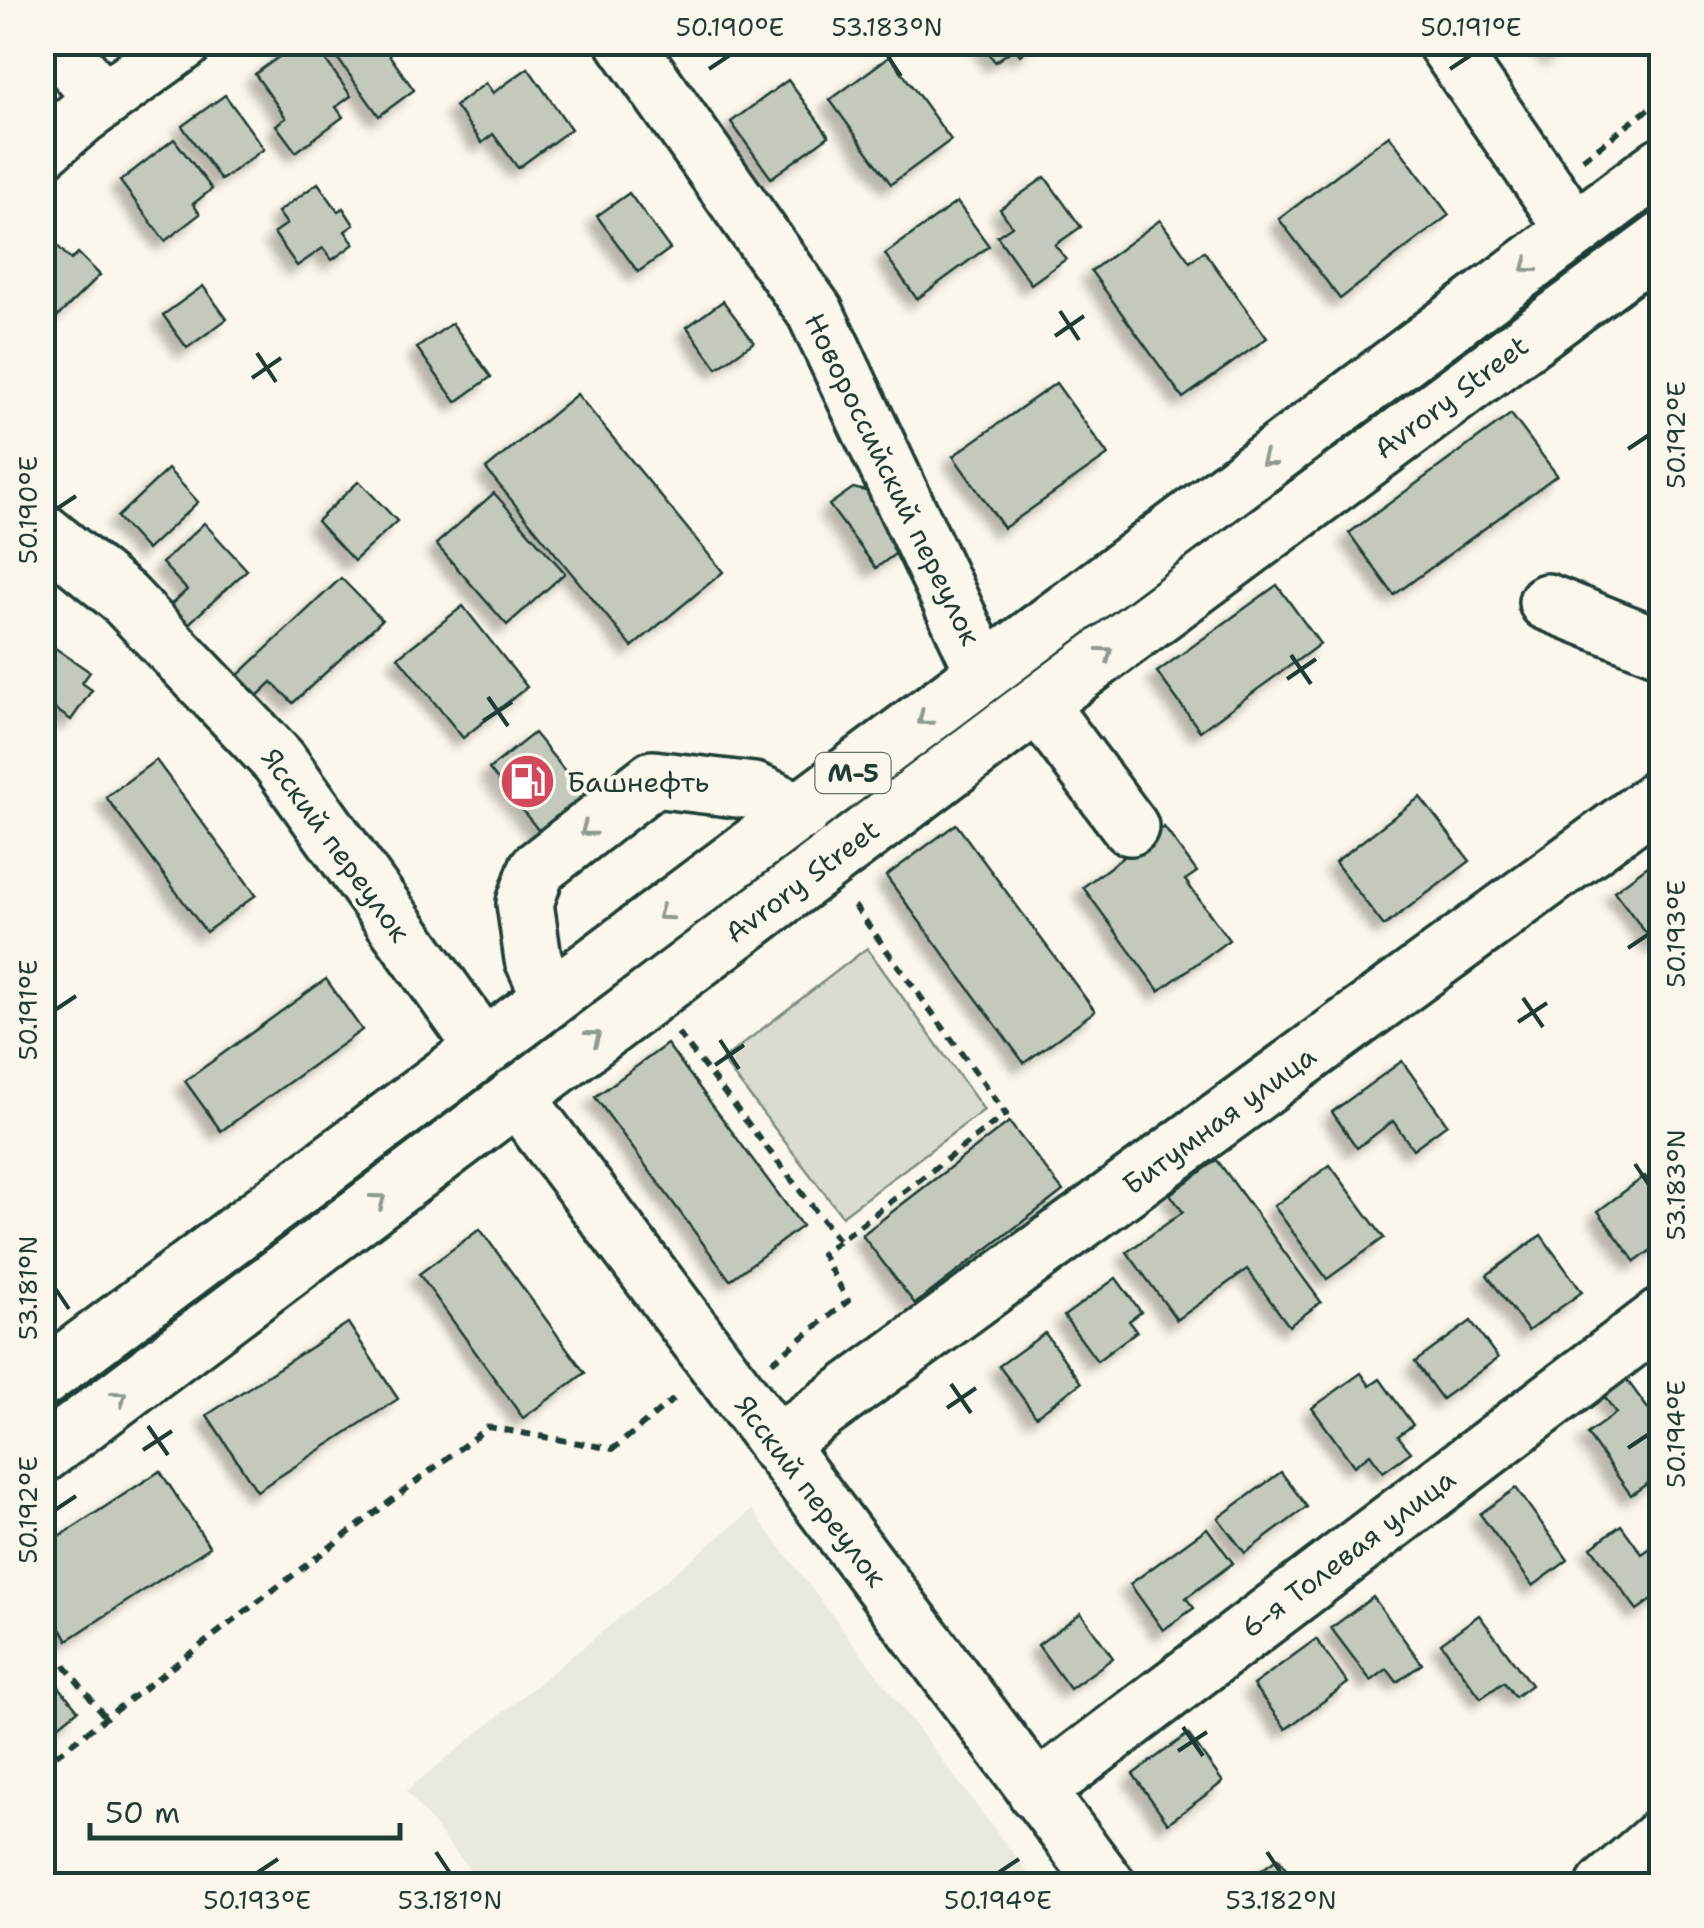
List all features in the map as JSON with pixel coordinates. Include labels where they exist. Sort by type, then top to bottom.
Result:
[{"type":"street","points":[[56,42],[103,100]]},
{"type":"street","points":[[42,150],[184,42]]},
{"type":"street","name":"Новороссийский переулок","points":[[624,42],[815,312],[984,672]]},
{"type":"street","points":[[1445,42],[1575,230]]},
{"type":"street","name":"Avrory Street","points":[[42,1379],[1662,165]]},
{"type":"street","name":"Avrory Street","points":[[42,1456],[1038,704],[1662,241]]},
{"type":"street","name":"Ясский переулок","points":[[42,531],[123,597],[279,760],[484,1048]]},
{"type":"street","points":[[1547,602],[1662,648]]},
{"type":"street","points":[[1038,704],[1130,827]]},
{"type":"street","points":[[550,996],[533,959],[526,903],[537,869],[653,779],[754,791],[802,812]]},
{"type":"street","name":"Битумная улица","points":[[776,1445],[1662,795]]},
{"type":"street","name":"Ясский переулок","points":[[516,1096],[1108,1886]]},
{"type":"street","name":"6-я Толевая улица","points":[[1036,1792],[1662,1316]]},
{"type":"street","points":[[1605,1886],[1662,1836]]},
{"type":"path","points":[[42,1766],[488,1426],[612,1448],[848,1301],[822,1254],[1006,1114],[845,893]]},
{"type":"path","points":[[670,1023],[840,1241]]},
{"type":"path","points":[[42,1637],[106,1718]]},
{"type":"shaded area","points":[[867,948],[984,1110],[842,1216],[722,1060]]},
{"type":"shaded area","points":[[752,1510],[1037,1885],[482,1885],[406,1791]]},
{"type":"building","points":[[280,42],[313,42],[351,96],[336,107],[343,117],[296,152],[276,125],[286,118],[255,74],[287,51]]},
{"type":"building","points":[[326,42],[380,42],[414,90],[379,116]]},
{"type":"building","points":[[981,42],[1037,42],[1020,55],[1015,48],[995,62]]},
{"type":"building","points":[[1541,42],[1567,42],[1553,56]]},
{"type":"building","points":[[890,56],[951,140],[891,184],[830,100]]},
{"type":"building","points":[[528,68],[571,129],[518,168],[493,134],[482,143],[455,106],[486,83],[493,93]]},
{"type":"building","points":[[788,80],[829,136],[771,178],[731,122]]},
{"type":"building","points":[[225,95],[264,149],[221,180],[182,126]]},
{"type":"building","points":[[1389,135],[1449,215],[1340,299],[1279,219]]},
{"type":"building","points":[[174,139],[212,189],[193,204],[200,214],[165,241],[120,181]]},
{"type":"building","points":[[1045,177],[1081,227],[1055,245],[1066,259],[1031,284],[997,236],[1012,226],[1000,209]]},
{"type":"building","points":[[318,183],[338,211],[343,208],[354,225],[345,231],[354,244],[332,260],[323,248],[297,266],[274,233],[287,224],[278,212]]},
{"type":"building","points":[[629,193],[670,249],[638,272],[597,216]]},
{"type":"building","points":[[957,202],[989,246],[917,299],[885,254]]},
{"type":"building","points":[[1160,220],[1190,262],[1204,251],[1267,338],[1183,398],[1091,271]]},
{"type":"building","points":[[45,233],[71,260],[78,253],[100,275],[52,322],[42,312]]},
{"type":"building","points":[[203,286],[227,319],[187,348],[163,315]]},
{"type":"building","points":[[723,301],[754,342],[717,368],[687,327]]},
{"type":"building","points":[[452,323],[491,377],[456,402],[417,348]]},
{"type":"building","points":[[1056,383],[1108,455],[1004,528],[953,456]]},
{"type":"building","points":[[577,394],[723,572],[632,647],[486,469]]},
{"type":"building","points":[[1511,414],[1557,475],[1394,595],[1349,533]]},
{"type":"building","points":[[168,469],[198,502],[147,550],[117,517]]},
{"type":"building","points":[[359,481],[397,521],[354,561],[317,521]]},
{"type":"building","points":[[853,488],[879,494],[914,540],[876,568],[829,505]]},
{"type":"building","points":[[494,493],[565,573],[507,625],[436,544]]},
{"type":"building","points":[[204,523],[247,570],[183,629],[165,610],[187,590],[162,563]]},
{"type":"building","points":[[341,578],[382,620],[293,703],[272,682],[253,700],[234,679]]},
{"type":"building","points":[[1277,585],[1320,644],[1200,731],[1157,672]]},
{"type":"building","points":[[463,606],[527,687],[463,738],[398,657]]},
{"type":"building","points":[[55,648],[90,672],[82,683],[92,690],[71,720],[42,700],[42,665]]},
{"type":"building","points":[[534,733],[593,805],[548,842],[489,769]]},
{"type":"building","points":[[156,760],[256,895],[206,932],[106,797]]},
{"type":"building","points":[[1420,797],[1470,861],[1384,926],[1335,862]]},
{"type":"building","points":[[956,824],[1095,1011],[1024,1063],[886,876]]},
{"type":"building","points":[[1164,827],[1197,872],[1185,880],[1229,940],[1159,991],[1083,887]]},
{"type":"building","points":[[1652,863],[1662,877],[1662,940],[1655,945],[1614,891]]},
{"type":"building","points":[[326,979],[362,1030],[221,1131],[185,1081]]},
{"type":"building","points":[[667,1044],[802,1226],[730,1280],[595,1097]]},
{"type":"building","points":[[1402,1061],[1447,1124],[1413,1149],[1393,1121],[1357,1148],[1332,1112]]},
{"type":"building","points":[[1009,1122],[1063,1191],[915,1304],[862,1235]]},
{"type":"building","points":[[1217,1160],[1321,1302],[1289,1326],[1247,1269],[1177,1320],[1127,1252],[1183,1212],[1170,1194]]},
{"type":"building","points":[[1330,1165],[1384,1238],[1327,1279],[1274,1206]]},
{"type":"building","points":[[1645,1176],[1662,1199],[1662,1242],[1635,1262],[1598,1211]]},
{"type":"building","points":[[480,1229],[585,1373],[523,1418],[419,1274]]},
{"type":"building","points":[[1541,1235],[1582,1292],[1528,1331],[1487,1275]]},
{"type":"building","points":[[1116,1278],[1141,1312],[1129,1321],[1137,1331],[1097,1361],[1064,1316]]},
{"type":"building","points":[[1471,1321],[1498,1358],[1442,1399],[1415,1362]]},
{"type":"building","points":[[348,1323],[398,1399],[257,1491],[207,1415]]},
{"type":"building","points":[[1045,1333],[1081,1383],[1036,1416],[999,1366]]},
{"type":"building","points":[[1361,1373],[1370,1386],[1380,1379],[1413,1425],[1398,1436],[1411,1452],[1383,1472],[1370,1454],[1354,1466],[1312,1408]]},
{"type":"building","points":[[1627,1380],[1662,1428],[1662,1473],[1631,1495],[1587,1434],[1616,1413],[1604,1396]]},
{"type":"building","points":[[160,1471],[210,1547],[68,1640],[42,1600],[42,1548]]},
{"type":"building","points":[[1281,1472],[1307,1507],[1245,1553],[1218,1518]]},
{"type":"building","points":[[1516,1488],[1568,1560],[1533,1586],[1480,1514]]},
{"type":"building","points":[[1621,1525],[1642,1554],[1662,1540],[1662,1592],[1637,1610],[1591,1547]]},
{"type":"building","points":[[1207,1528],[1233,1563],[1186,1598],[1194,1608],[1163,1630],[1130,1584]]},
{"type":"building","points":[[1373,1597],[1422,1664],[1397,1682],[1387,1669],[1371,1681],[1331,1628]]},
{"type":"building","points":[[1081,1613],[1113,1658],[1070,1689],[1038,1645]]},
{"type":"building","points":[[1479,1615],[1531,1685],[1515,1697],[1504,1682],[1481,1698],[1441,1643]]},
{"type":"building","points":[[1316,1639],[1348,1683],[1286,1729],[1253,1685]]},
{"type":"building","points":[[42,1666],[78,1710],[42,1739]]},
{"type":"building","points":[[1188,1734],[1223,1782],[1168,1823],[1133,1774]]},
{"type":"building","points":[[1278,1858],[1298,1886],[1240,1886]]},
{"type":"place","name":"Башнефть","points":[[528,782]]}]
